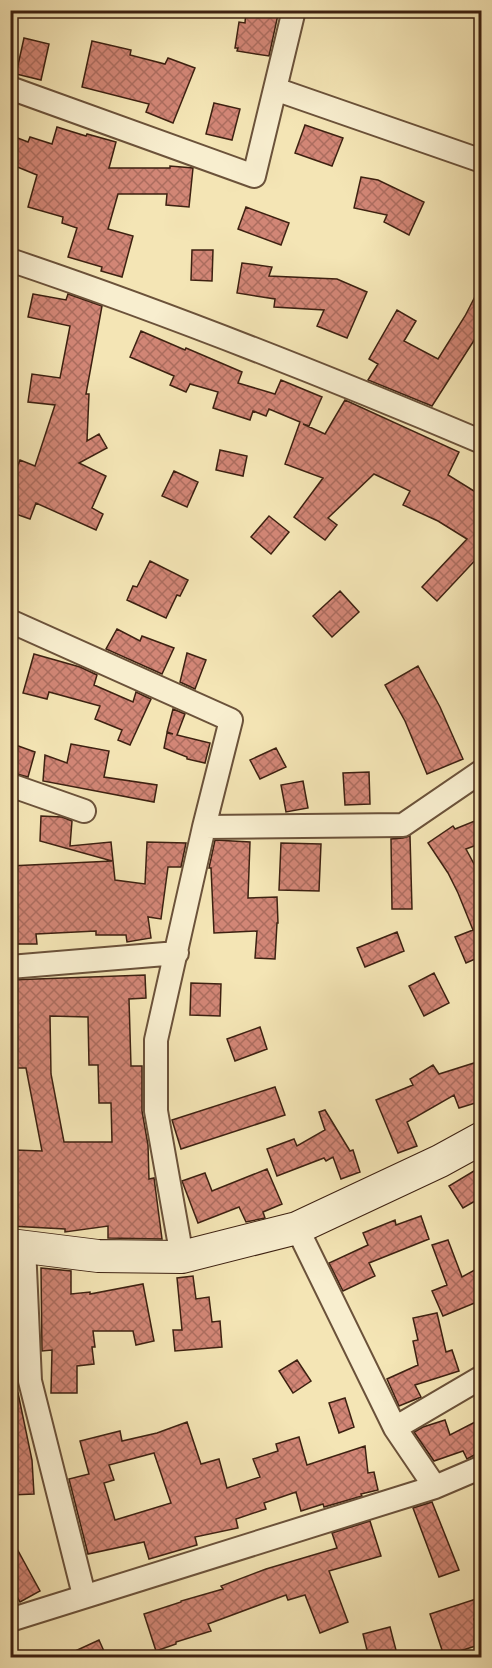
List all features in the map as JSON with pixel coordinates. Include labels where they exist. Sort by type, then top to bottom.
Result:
[{"type":"street","points":[[10,88],[254,176],[294,10]]},
{"type":"street","points":[[275,89],[482,161]]},
{"type":"street","points":[[10,260],[108,293],[353,387],[482,442]]},
{"type":"street","points":[[10,621],[231,720],[204,827],[156,1040],[156,1111],[182,1257]]},
{"type":"street","points":[[204,827],[404,825],[482,771]]},
{"type":"street","points":[[10,785],[84,811]]},
{"type":"street","points":[[10,967],[177,953]]},
{"type":"street","points":[[84,1595],[30,1381],[17,1246],[98,1257],[182,1257],[297,1228],[440,1161],[482,1138]]},
{"type":"street","points":[[297,1228],[395,1428],[435,1487]]},
{"type":"street","points":[[395,1428],[482,1377]]},
{"type":"street","points":[[10,1620],[435,1487],[482,1467]]},
{"type":"building","points":[[246,10],[279,10],[269,56],[237,51],[238,48],[235,48],[239,22],[245,23]]},
{"type":"building","points":[[24,38],[49,44],[41,80],[16,74]]},
{"type":"building","points":[[92,41],[131,50],[130,55],[165,64],[168,58],[195,68],[173,123],[146,112],[149,104],[82,87]]},
{"type":"building","points":[[214,103],[240,109],[232,140],[206,134]]},
{"type":"building","points":[[305,125],[343,138],[332,166],[295,153]]},
{"type":"building","points":[[57,127],[116,142],[109,168],[170,168],[170,166],[193,168],[189,207],[166,205],[167,194],[118,194],[108,229],[133,236],[122,277],[101,271],[102,267],[68,257],[77,228],[62,223],[63,217],[28,207],[37,175],[10,164],[10,135],[28,142],[30,137],[52,144]]},
{"type":"building","points":[[361,177],[378,180],[424,202],[409,235],[384,222],[387,215],[354,208]]},
{"type":"building","points":[[246,207],[289,223],[281,245],[238,229]]},
{"type":"building","points":[[192,250],[213,250],[212,281],[191,280]]},
{"type":"building","points":[[242,263],[272,267],[269,276],[337,279],[367,292],[347,338],[317,326],[324,310],[274,307],[275,299],[237,293]]},
{"type":"building","points":[[482,283],[482,328],[432,406],[368,380],[378,364],[369,359],[397,310],[416,321],[404,341],[438,359],[465,316]]},
{"type":"building","points":[[33,294],[66,300],[68,294],[102,306],[86,394],[89,394],[87,441],[99,434],[107,448],[79,463],[106,476],[92,508],[103,514],[96,530],[36,503],[30,519],[10,512],[10,485],[20,460],[35,466],[55,405],[28,402],[32,374],[60,378],[70,326],[28,317]]},
{"type":"building","points":[[141,331],[242,372],[238,383],[275,394],[281,380],[322,397],[309,426],[303,424],[325,434],[345,400],[459,452],[448,475],[482,496],[482,553],[437,601],[422,587],[467,539],[438,521],[403,505],[410,491],[374,474],[328,518],[337,525],[325,540],[294,517],[323,478],[285,464],[300,422],[269,409],[266,416],[253,411],[250,420],[213,408],[218,392],[190,384],[186,392],[170,385],[174,376],[130,357]]},
{"type":"building","points":[[220,450],[247,456],[243,476],[216,470]]},
{"type":"building","points":[[174,471],[198,482],[187,507],[162,496]]},
{"type":"building","points":[[269,516],[289,532],[271,554],[251,537]]},
{"type":"building","points":[[150,561],[188,580],[180,596],[177,595],[166,618],[127,600],[133,586],[137,587]]},
{"type":"building","points":[[340,591],[359,612],[332,637],[313,616]]},
{"type":"building","points":[[117,629],[140,641],[142,636],[174,648],[162,674],[106,649]]},
{"type":"building","points":[[187,653],[206,660],[195,689],[180,682]]},
{"type":"building","points":[[34,654],[80,667],[97,675],[94,685],[133,702],[136,692],[151,699],[130,745],[118,740],[122,730],[95,719],[100,706],[49,692],[47,699],[23,693]]},
{"type":"building","points":[[418,666],[440,707],[463,759],[427,774],[405,721],[385,685]]},
{"type":"building","points":[[173,709],[185,714],[177,735],[210,743],[205,763],[187,759],[187,757],[164,748],[167,733],[173,734],[167,732]]},
{"type":"building","points":[[10,743],[35,752],[28,777],[10,772]]},
{"type":"building","points":[[71,744],[109,751],[104,777],[157,785],[154,802],[43,781],[45,755],[67,763]]},
{"type":"building","points":[[276,748],[286,767],[260,779],[250,760]]},
{"type":"building","points":[[369,772],[370,804],[345,805],[343,773]]},
{"type":"building","points":[[303,781],[308,808],[286,812],[281,785]]},
{"type":"building","points":[[41,816],[62,817],[72,821],[70,846],[111,842],[115,880],[145,884],[147,842],[186,843],[181,867],[168,867],[161,919],[148,917],[151,938],[127,942],[126,935],[96,935],[96,931],[36,934],[37,944],[10,944],[10,866],[112,861],[40,841]]},
{"type":"building","points":[[482,818],[482,843],[466,849],[482,879],[482,956],[466,963],[455,937],[473,930],[448,873],[428,843],[453,826],[455,829]]},
{"type":"building","points":[[410,836],[412,909],[392,909],[391,839]]},
{"type":"building","points":[[215,840],[250,842],[248,898],[277,897],[278,923],[275,959],[255,958],[257,931],[214,933],[211,868],[209,868]]},
{"type":"building","points":[[281,843],[321,844],[319,891],[279,890]]},
{"type":"building","points":[[397,932],[404,951],[365,967],[357,948]]},
{"type":"building","points":[[434,973],[449,1003],[424,1016],[409,986]]},
{"type":"building","points":[[145,975],[146,998],[129,999],[131,1066],[142,1066],[142,1111],[148,1145],[149,1179],[154,1178],[162,1239],[108,1238],[108,1226],[65,1232],[65,1229],[10,1226],[10,1203],[14,1203],[15,1150],[42,1151],[26,1068],[10,1068],[10,980]],"holes":[[[50,1016],[88,1017],[89,1065],[98,1065],[99,1103],[111,1103],[112,1142],[64,1142],[51,1074]]]},
{"type":"building","points":[[191,983],[221,984],[220,1016],[190,1015]]},
{"type":"building","points":[[260,1027],[267,1049],[235,1061],[227,1039]]},
{"type":"building","points":[[474,1063],[482,1084],[482,1101],[459,1108],[454,1095],[407,1122],[417,1146],[398,1153],[376,1100],[413,1085],[410,1079],[433,1065],[439,1074]]},
{"type":"building","points":[[275,1087],[285,1115],[181,1149],[172,1120]]},
{"type":"building","points":[[325,1110],[350,1151],[353,1150],[360,1172],[341,1179],[333,1157],[326,1161],[324,1158],[277,1176],[267,1149],[294,1139],[297,1146],[325,1130],[319,1112]]},
{"type":"building","points":[[482,1166],[482,1197],[463,1208],[449,1186]]},
{"type":"building","points":[[267,1169],[282,1204],[263,1212],[265,1218],[246,1222],[239,1207],[198,1223],[182,1181],[205,1173],[212,1191]]},
{"type":"building","points":[[421,1216],[429,1239],[369,1263],[375,1276],[343,1291],[329,1263],[368,1245],[363,1233],[395,1220],[396,1225]]},
{"type":"building","points":[[448,1240],[462,1277],[482,1266],[482,1300],[443,1316],[432,1291],[447,1285],[432,1245]]},
{"type":"building","points":[[41,1268],[71,1271],[71,1294],[90,1292],[90,1294],[143,1284],[154,1341],[136,1345],[133,1331],[93,1331],[94,1364],[77,1366],[77,1393],[51,1393],[52,1350],[42,1351]]},
{"type":"building","points":[[193,1276],[196,1299],[209,1297],[212,1322],[220,1321],[222,1347],[175,1351],[173,1330],[182,1330],[177,1278]]},
{"type":"building","points":[[437,1313],[446,1352],[452,1350],[459,1371],[415,1385],[421,1397],[399,1406],[387,1379],[418,1365],[413,1341],[418,1340],[413,1318]]},
{"type":"building","points":[[297,1360],[311,1381],[293,1393],[279,1371]]},
{"type":"building","points":[[18,1393],[32,1460],[34,1494],[10,1495],[10,1394]]},
{"type":"building","points":[[345,1398],[354,1427],[339,1433],[329,1403]]},
{"type":"building","points":[[445,1420],[450,1435],[477,1421],[482,1430],[482,1451],[467,1459],[463,1451],[434,1461],[414,1432]]},
{"type":"building","points":[[187,1422],[201,1464],[219,1459],[227,1488],[260,1477],[253,1459],[278,1451],[276,1444],[299,1437],[307,1465],[365,1446],[368,1473],[374,1472],[378,1490],[324,1507],[323,1504],[301,1511],[296,1492],[264,1503],[266,1509],[236,1519],[238,1528],[195,1537],[197,1545],[149,1559],[144,1542],[88,1554],[69,1479],[89,1474],[80,1441],[120,1431],[122,1441],[157,1433]],"holes":[[[154,1453],[171,1503],[115,1520],[104,1483],[114,1480],[109,1465]]]},
{"type":"building","points":[[432,1502],[459,1570],[439,1577],[413,1508]]},
{"type":"building","points":[[370,1521],[381,1556],[329,1571],[348,1622],[320,1633],[305,1595],[288,1600],[286,1595],[208,1624],[211,1631],[156,1651],[144,1614],[223,1589],[221,1586],[266,1569],[337,1548],[332,1533]]},
{"type":"building","points":[[10,1536],[40,1591],[20,1602],[10,1584]]},
{"type":"building","points":[[482,1597],[482,1616],[474,1619],[482,1644],[444,1656],[430,1614]]},
{"type":"building","points":[[390,1627],[398,1658],[369,1658],[363,1634]]},
{"type":"building","points":[[99,1640],[107,1658],[60,1658]]}]
